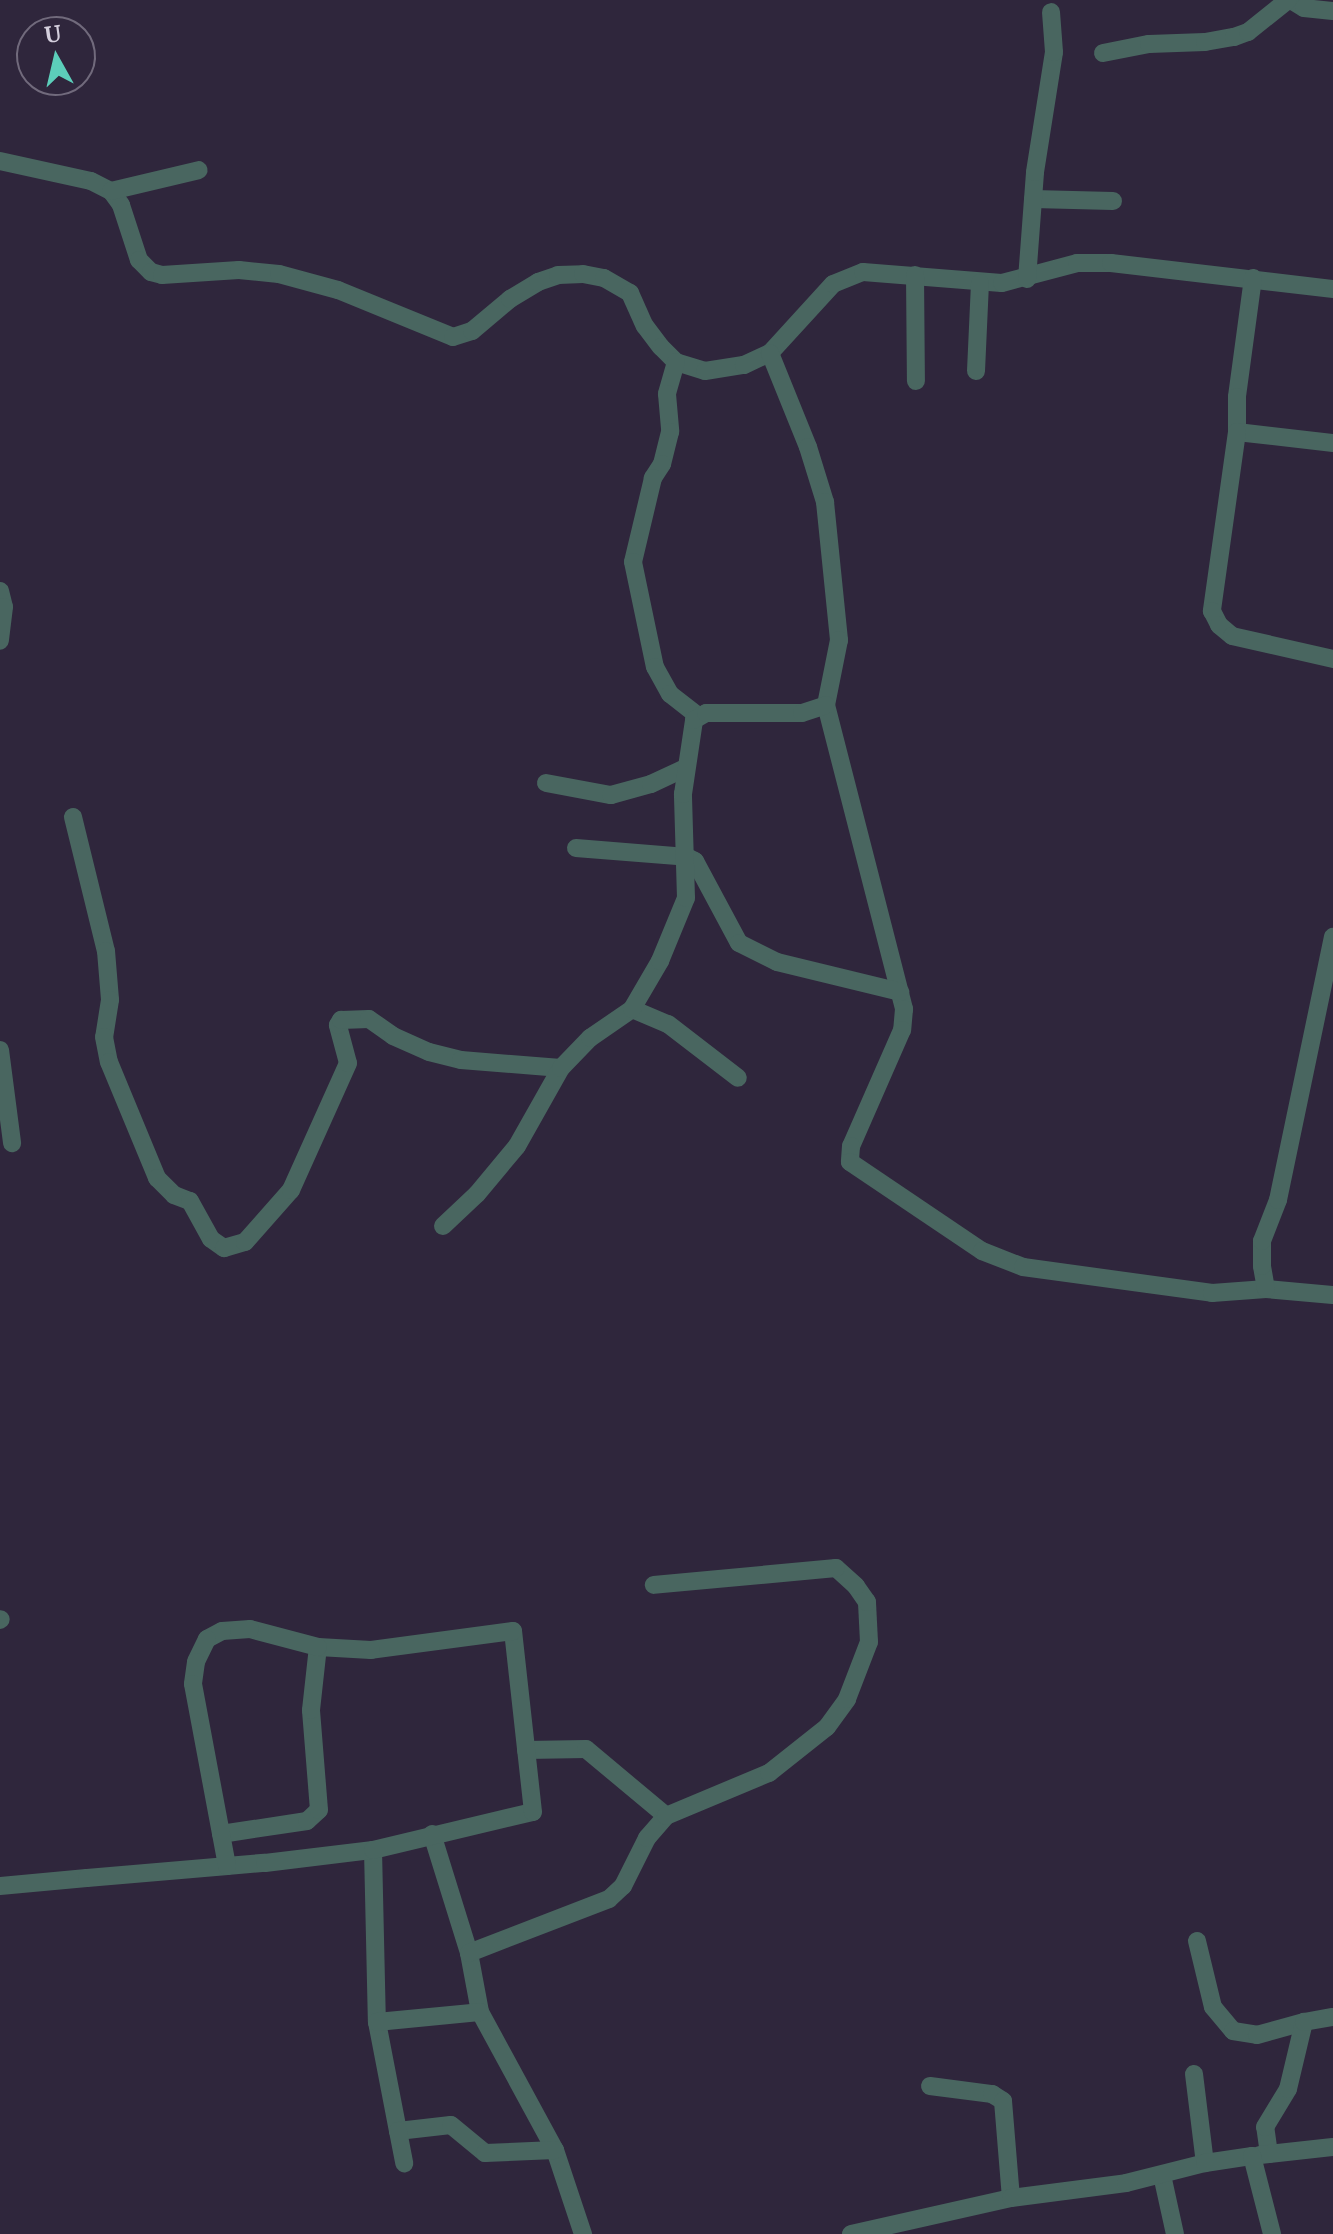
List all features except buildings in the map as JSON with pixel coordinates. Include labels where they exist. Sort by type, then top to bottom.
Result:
[{"type":"street","points":[[1103,53],[1149,44],[1205,42],[1234,37],[1248,32],[1290,0],[1304,8],[1333,11]]},
{"type":"street","points":[[1027,279],[1033,199],[1054,52],[1051,12]]},
{"type":"street","points":[[0,161],[91,181],[111,191],[121,205],[139,260],[151,272],[162,275],[239,270],[279,274],[338,290],[453,337],[472,331],[510,299],[538,282],[583,274],[604,278],[630,293],[645,326],[676,362],[691,369],[721,370],[744,365],[770,353],[822,294],[841,279],[863,272],[980,283],[1027,279],[1077,263],[1253,278],[1333,289]]},
{"type":"street","points":[[111,191],[148,179],[199,170]]},
{"type":"street","points":[[1033,199],[1113,201]]},
{"type":"street","points":[[915,275],[916,381]]},
{"type":"street","points":[[1253,278],[1237,397],[1237,432],[1212,611],[1219,625],[1232,636],[1333,659]]},
{"type":"street","points":[[976,371],[980,283]]},
{"type":"street","points":[[770,353],[808,447],[825,502],[839,640],[826,705],[904,1009],[902,1030],[851,1146],[850,1162],[1000,1260],[1023,1267],[1212,1293],[1266,1289],[1333,1295]]},
{"type":"street","points":[[676,362],[667,394],[670,432],[662,464],[653,478],[633,562],[655,667],[670,694],[698,716],[802,713],[826,705]]},
{"type":"street","points":[[1237,432],[1333,443]]},
{"type":"street","points":[[0,591],[4,597],[0,641]]},
{"type":"street","points":[[443,1226],[477,1194],[517,1146],[561,1068],[590,1038],[632,1009],[680,918],[686,898],[687,857],[683,794],[692,726],[698,716]]},
{"type":"street","points":[[546,783],[611,795],[651,784],[686,768]]},
{"type":"street","points":[[73,817],[106,951],[110,1000],[104,1037],[109,1062],[157,1178],[168,1191],[190,1201],[211,1239],[224,1248],[245,1242],[291,1190],[348,1063],[339,1034],[341,1020],[369,1019],[393,1036],[429,1052],[461,1060],[561,1068]]},
{"type":"street","points":[[576,848],[687,857],[695,861],[739,943],[777,962],[900,992]]},
{"type":"street","points":[[1266,1289],[1262,1241],[1278,1200],[1325,1017],[1333,937]]},
{"type":"street","points":[[632,1009],[668,1024],[738,1078]]},
{"type":"street","points":[[0,1050],[12,1143]]},
{"type":"street","points":[[469,1953],[609,1899],[623,1886],[647,1838],[666,1816],[769,1773],[827,1727],[861,1668],[869,1624],[867,1602],[856,1586],[831,1567],[654,1585]]},
{"type":"street","points":[[0,1886],[227,1866],[373,1850],[533,1812],[513,1631],[371,1650],[318,1647],[250,1629],[214,1634],[200,1650],[193,1684],[227,1866]]},
{"type":"street","points":[[221,1834],[307,1821],[319,1810],[311,1710],[318,1647]]},
{"type":"street","points":[[526,1750],[581,1747],[666,1816]]},
{"type":"street","points":[[432,1834],[469,1953],[480,2012],[555,2150],[583,2234]]},
{"type":"street","points":[[373,1850],[377,2022],[404,2163]]},
{"type":"street","points":[[1197,1941],[1213,2007],[1233,2031],[1257,2035],[1333,2017]]},
{"type":"street","points":[[377,2022],[480,2012]]},
{"type":"street","points":[[1272,2234],[1261,2155],[1265,2127],[1288,2089],[1304,2022]]},
{"type":"street","points":[[1194,2074],[1205,2163]]},
{"type":"street","points":[[930,2086],[992,2094],[1003,2101],[1011,2198]]},
{"type":"street","points":[[398,2131],[451,2125],[466,2135],[475,2149],[485,2153],[555,2150]]},
{"type":"street","points":[[851,2234],[911,2226],[1011,2198],[1162,2175],[1205,2163],[1333,2147]]},
{"type":"street","points":[[1162,2175],[1175,2234]]}]
